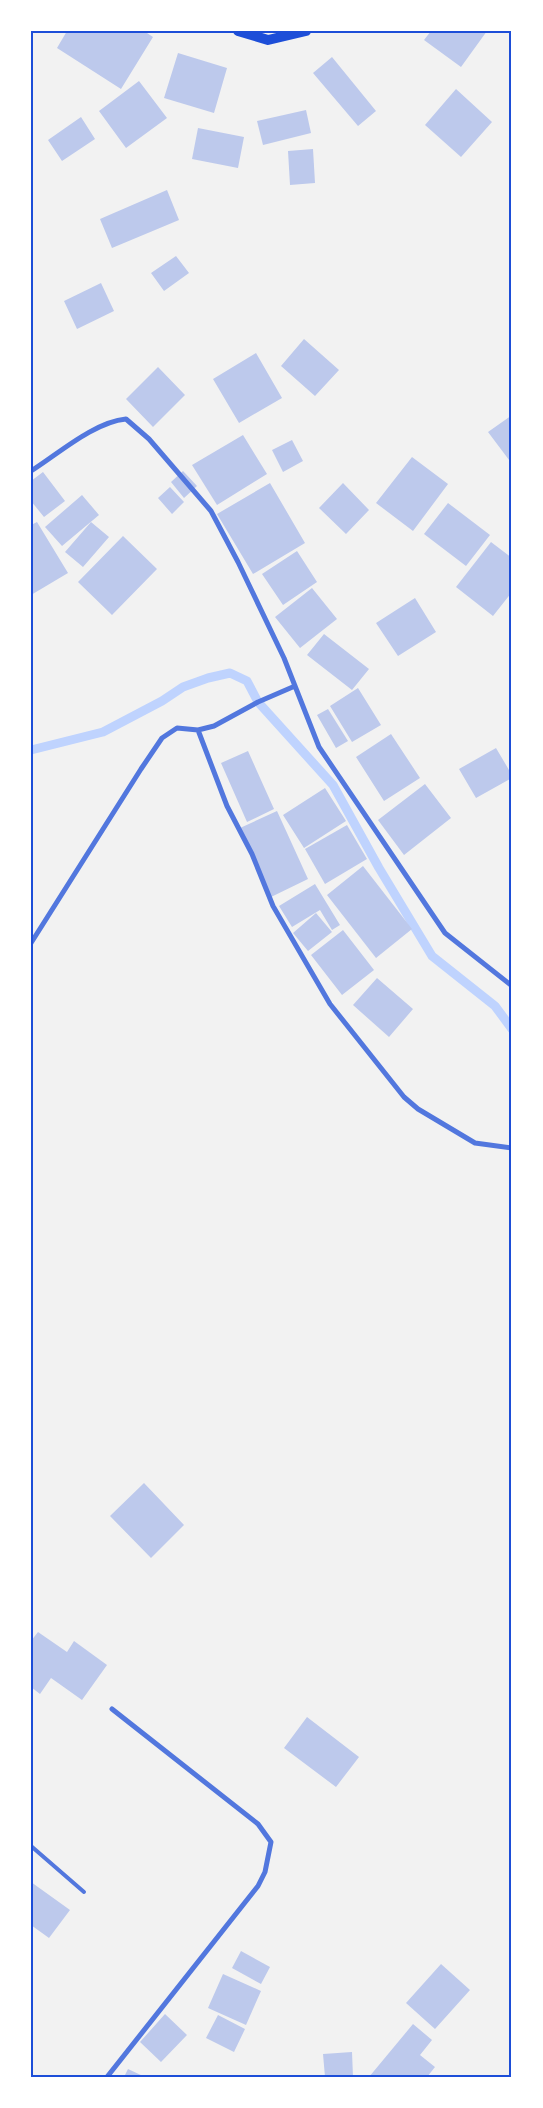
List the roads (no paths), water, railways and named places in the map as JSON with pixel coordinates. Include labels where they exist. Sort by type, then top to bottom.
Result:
[{"type":"main road","points":[[238,31],[268,40],[306,31]]},
{"type":"street","points":[[31,471],[113,420],[126,419],[149,439],[211,511],[284,658],[319,747],[445,933],[512,986]]},
{"type":"street","points":[[31,943],[160,742],[177,728],[198,730],[214,726],[258,702],[295,686]]},
{"type":"street","points":[[198,730],[227,806],[252,854],[273,906],[330,1004],[404,1097],[418,1109],[475,1143],[512,1148]]},
{"type":"street","points":[[107,2077],[258,1886],[265,1872],[271,1842],[258,1824],[112,1709]]},
{"type":"lane","points":[[31,1846],[84,1892]]},
{"type":"waterway","points":[[31,750],[103,732],[162,701],[183,687],[208,678],[230,673],[247,681],[258,702],[333,785],[379,868],[432,956],[495,1006],[512,1029]]}]
